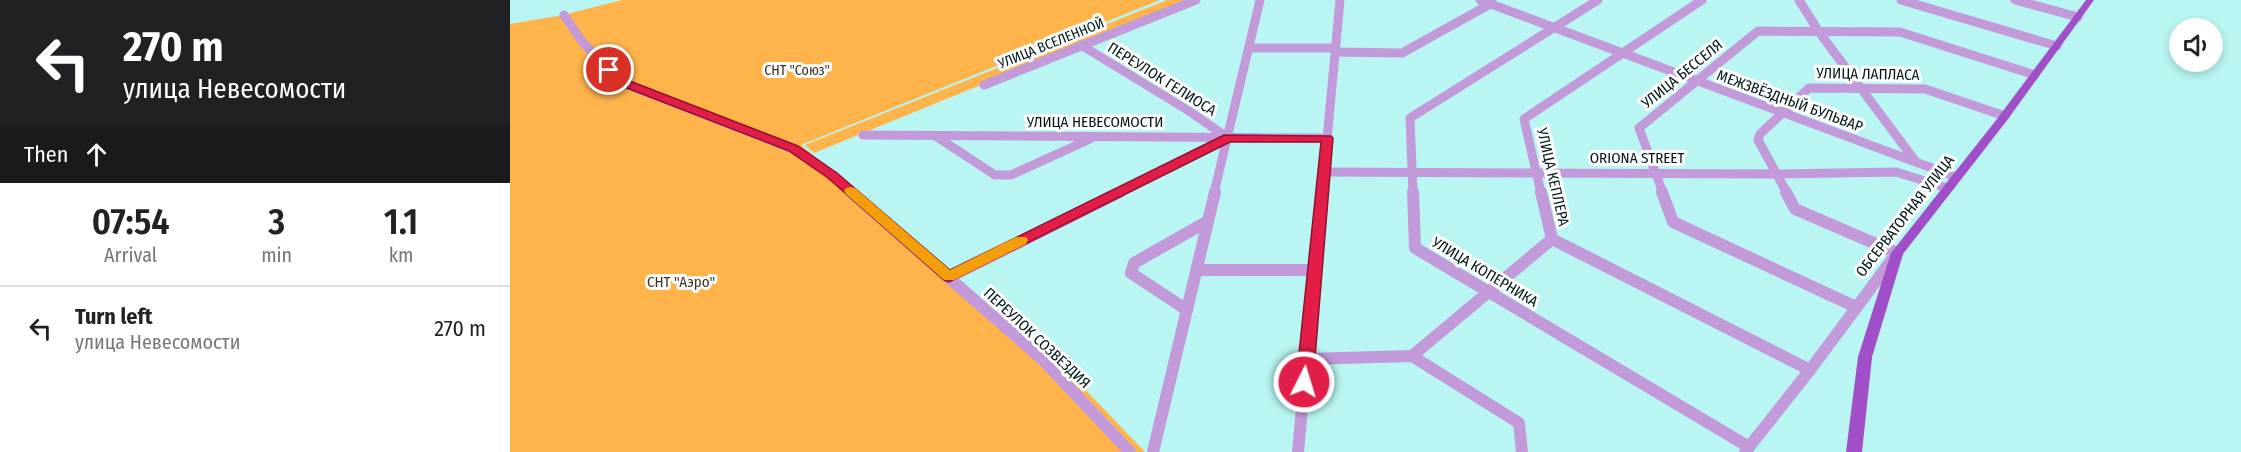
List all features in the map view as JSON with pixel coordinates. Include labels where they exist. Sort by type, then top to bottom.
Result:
[{"type":"main road","name":"ОБСЕРВАТОРНАЯ УЛИЦА","points":[[1897,254],[2005,116],[2090,0]]},
{"type":"main road","points":[[1854,452],[1865,357],[1897,254]]},
{"type":"street","name":"УЛИЦА ВСЕЛЕННОЙ","points":[[984,85],[1196,0]]},
{"type":"street","points":[[1154,452],[1260,0]]},
{"type":"street","points":[[1298,452],[1340,0]]},
{"type":"street","name":"МЕЖЗВЁЗДНЫЙ БУЛЬВАР","points":[[1480,0],[1494,2],[1554,28],[1956,177]]},
{"type":"street","name":"УЛИЦА КОПЕРНИКА","points":[[1598,0],[1410,118],[1415,249],[1747,449]]},
{"type":"street","name":"УЛИЦА КЕПЛЕРА","points":[[1702,0],[1524,119],[1552,239],[1810,370]]},
{"type":"street","points":[[1799,0],[1819,32],[1916,163]]},
{"type":"street","points":[[1901,0],[2057,46]]},
{"type":"street","points":[[2015,0],[2078,17]]},
{"type":"street","points":[[1249,48],[1402,52],[1494,2]]},
{"type":"street","name":"ПЕРЕУЛОК СОЗВЕЗДИЯ","points":[[564,15],[580,40],[618,81],[794,149],[832,176],[1043,360],[1130,452]]},
{"type":"street","name":"УЛИЦА БЕССЕЛЯ","points":[[1856,307],[1673,222],[1639,128],[1758,31],[1900,32],[2035,75]]},
{"type":"street","name":"ПЕРЕУЛОК ГЕЛИОСА","points":[[1081,45],[1189,111],[1228,138]]},
{"type":"street","name":"УЛИЦА ЛАПЛАСА","points":[[1897,254],[1801,213],[1791,204],[1758,140],[1760,134],[1809,88],[1925,89],[2005,116]]},
{"type":"street","name":"УЛИЦА НЕВЕСОМОСТИ","points":[[863,135],[1327,138]]},
{"type":"street","points":[[936,136],[995,175],[1011,175],[1094,137]]},
{"type":"street","points":[[949,277],[1228,138]]},
{"type":"street","name":"ORIONA STREET","points":[[1324,172],[1776,174],[1896,172],[1947,188]]},
{"type":"street","points":[[1187,310],[1131,273],[1134,263],[1209,221]]},
{"type":"street","points":[[1412,356],[1552,239]]},
{"type":"street","name":"ОБСЕРВАТОРНАЯ УЛИЦА","points":[[1747,449],[1897,254]]},
{"type":"street","points":[[1197,270],[1314,270]]},
{"type":"street","points":[[1306,359],[1412,356],[1519,423],[1522,452]]},
{"type":"green space","name":"СНТ \"Аэро\"","points":[[622,0],[1160,0],[801,145],[1077,381],[1145,452],[510,452],[510,24],[563,15]]},
{"type":"green space","points":[[1167,0],[1189,0],[814,153],[805,145]]},
{"type":"slow traffic","points":[[850,191],[949,277],[1021,240]]},
{"type":"route","points":[[609,70],[618,81],[794,149],[832,176],[949,277],[1228,138],[1327,138],[1304,382]]},
{"type":"park label","name":"СНТ \"Союз\"","points":[[797,70]]}]
